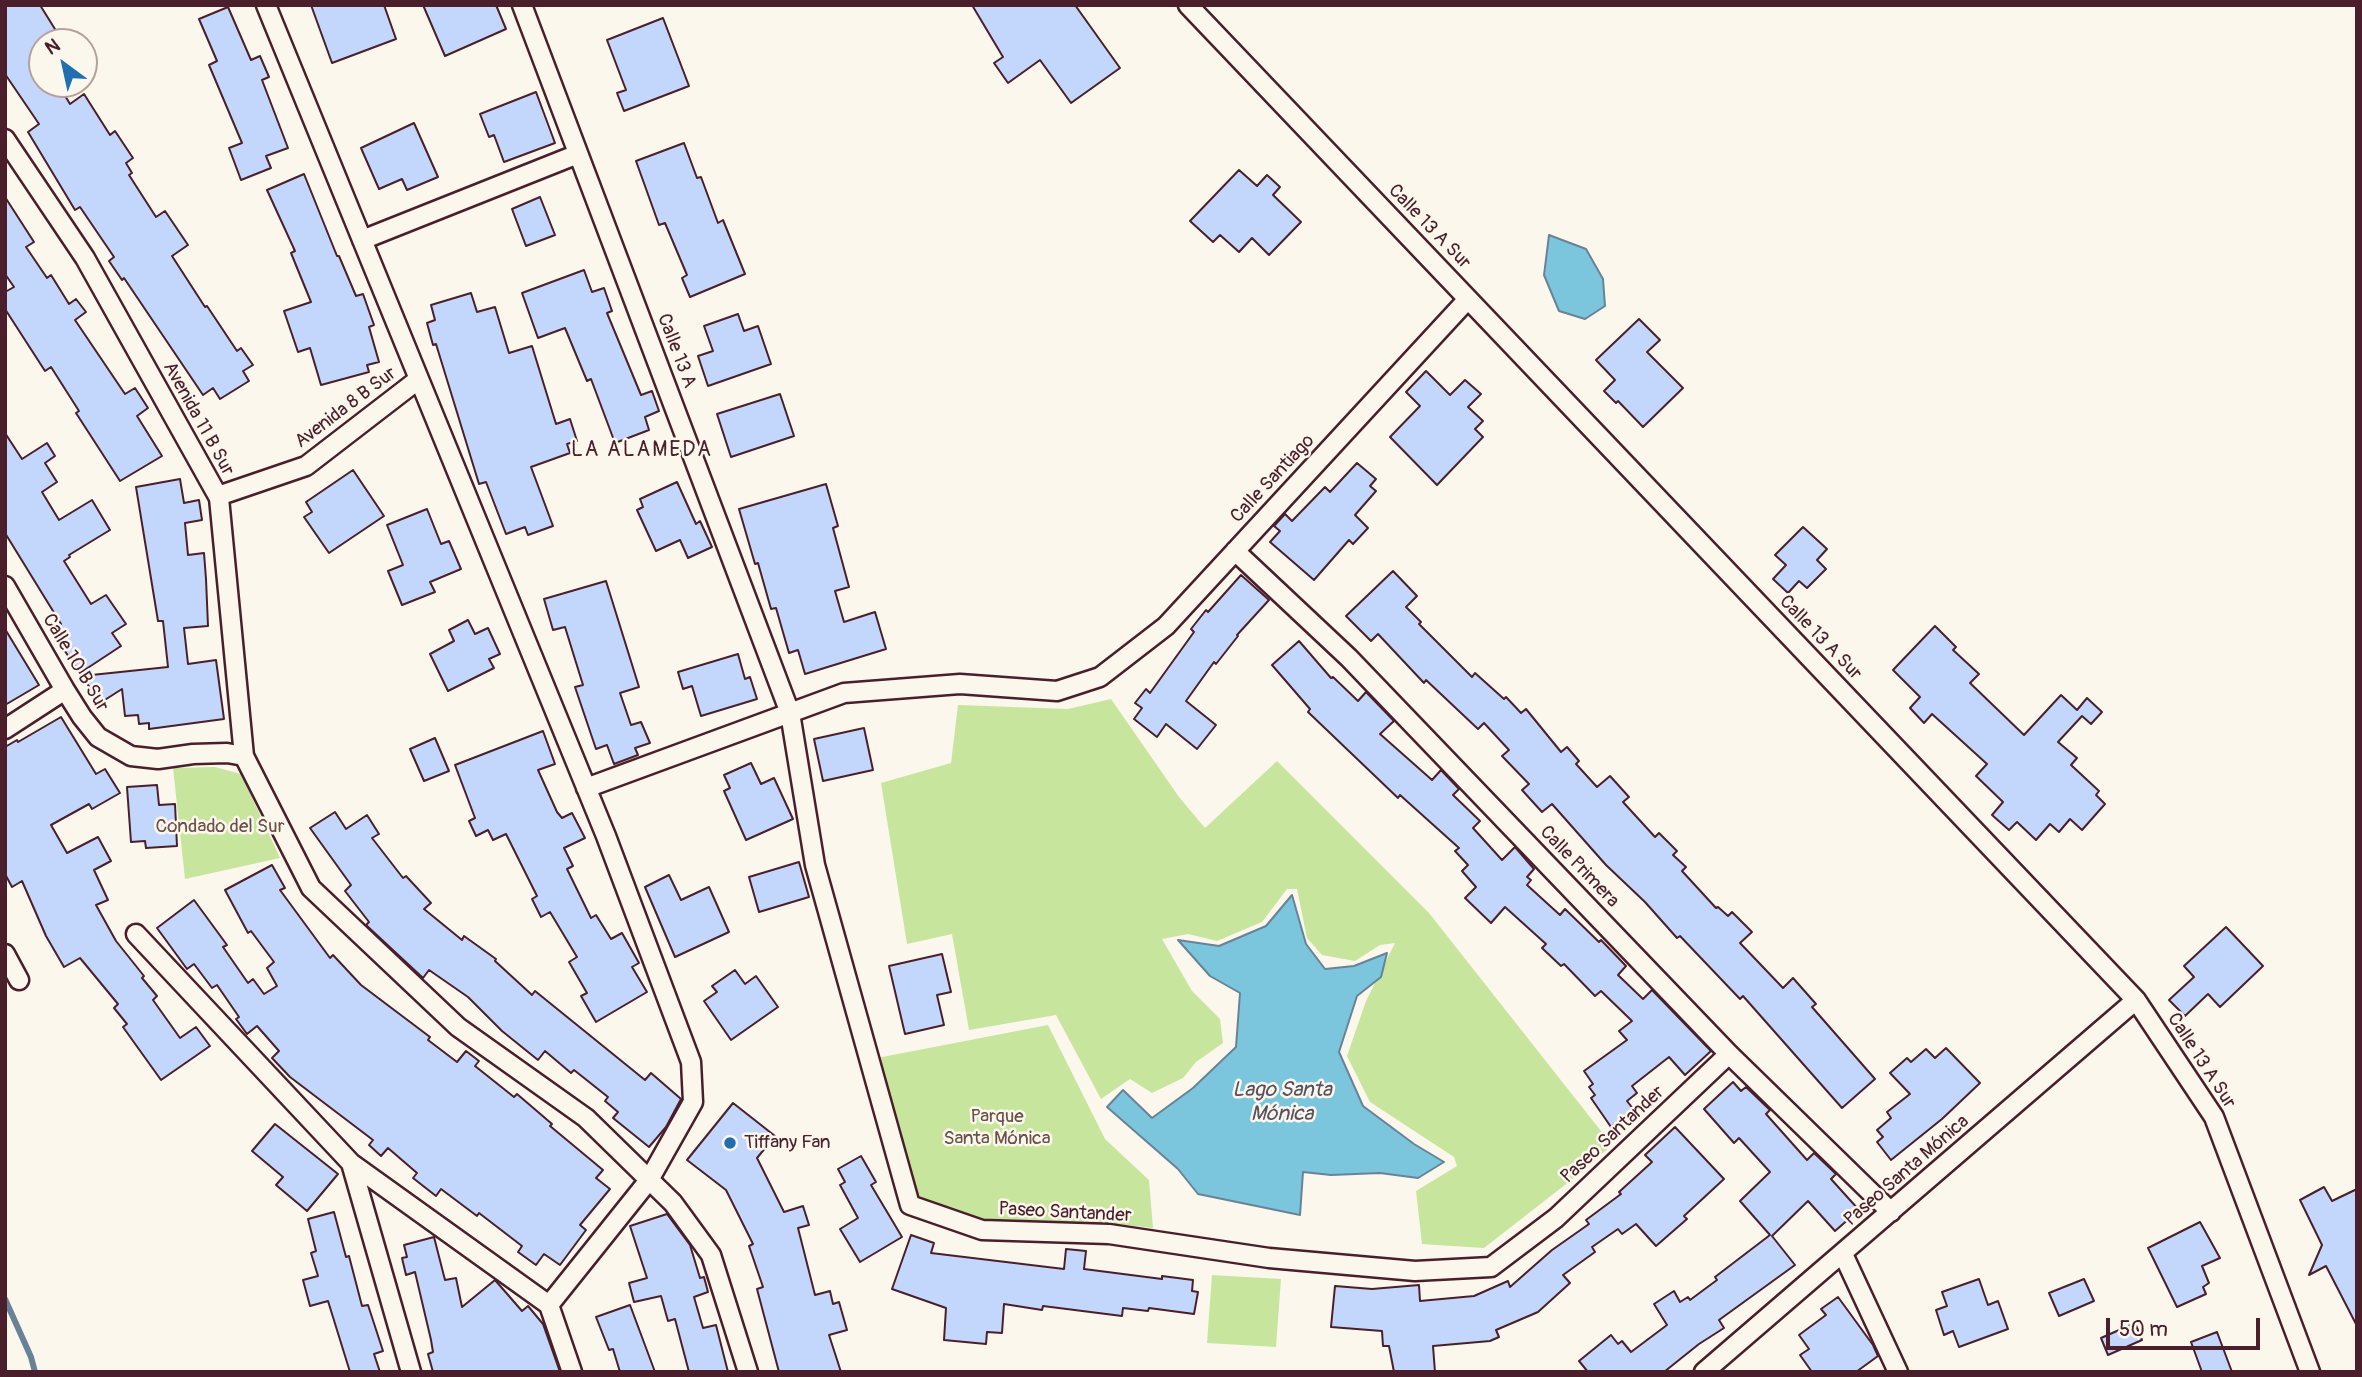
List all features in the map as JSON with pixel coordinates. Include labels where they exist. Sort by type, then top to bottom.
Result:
[{"type":"street","points":[[266,5],[586,788],[691,1062],[693,1102],[649,1180],[549,1304]]},
{"type":"street","name":"Calle 13 A","points":[[522,5],[790,713]]},
{"type":"street","name":"Calle 13 A Sur","points":[[1188,5],[2136,1000],[2214,1116],[2310,1372]]},
{"type":"street","name":"Avenida 11 B Sur","points":[[5,139],[85,258],[218,496],[244,756]]},
{"type":"street","points":[[362,240],[578,154]]},
{"type":"street","name":"Calle Santiago","points":[[586,788],[844,693],[960,684],[1057,691],[1100,677],[1166,626],[1468,299]]},
{"type":"street","name":"Avenida 8 B Sur","points":[[218,496],[306,466],[419,379]]},
{"type":"street","name":"Calle Primera","points":[[1235,551],[1349,658],[1729,1054],[1891,1212]]},
{"type":"street","name":"Calle 10 B Sur","points":[[5,586],[65,690],[98,737],[131,756],[158,759],[216,753],[244,756]]},
{"type":"street","points":[[5,729],[65,690]]},
{"type":"street","name":"Paseo Santander","points":[[790,713],[816,865],[910,1205],[982,1230],[1109,1234],[1269,1258],[1415,1271],[1491,1267],[1556,1218],[1729,1054]]},
{"type":"street","points":[[244,756],[311,888],[458,1027],[586,1118],[673,1203],[711,1255],[748,1372]]},
{"type":"street","points":[[136,934],[351,1163],[549,1304],[572,1372]]},
{"type":"street","points":[[5,954],[19,980]]},
{"type":"street","name":"Paseo Santa Mónica","points":[[1704,1372],[2136,1000]]},
{"type":"street","points":[[351,1163],[411,1372]]},
{"type":"street","points":[[1843,1254],[1898,1372]]},
{"type":"green space","points":[[1111,699],[1179,797],[1205,828],[1277,761],[1429,913],[1612,1145],[1484,1248],[1422,1244],[1416,1191],[1457,1166],[1454,1157],[1370,1102],[1347,1056],[1366,1001],[1395,943],[1380,945],[1355,961],[1322,955],[1307,938],[1297,889],[1287,889],[1262,922],[1217,941],[1188,934],[1162,939],[1192,991],[1220,1019],[1223,1043],[1196,1062],[1183,1078],[1152,1093],[1130,1079],[1101,1099],[1056,1015],[969,1030],[952,934],[907,944],[881,783],[951,763],[958,705],[1068,709]]},
{"type":"green space","name":"Condado del Sur","points":[[215,767],[241,774],[280,858],[185,879],[173,768]]},
{"type":"green space","name":"Parque Santa Mónica","points":[[1048,1025],[1105,1139],[1149,1180],[1153,1228],[1106,1223],[987,1223],[916,1195],[877,1058]]},
{"type":"green space","points":[[1212,1275],[1281,1279],[1276,1347],[1207,1343]]},
{"type":"water","points":[[1549,235],[1586,249],[1603,279],[1605,306],[1585,319],[1559,311],[1544,275]]},
{"type":"water","name":"Lago Santa Mónica","points":[[1292,895],[1306,944],[1325,969],[1354,966],[1387,953],[1381,977],[1357,996],[1339,1052],[1363,1106],[1414,1144],[1444,1162],[1418,1178],[1380,1173],[1331,1175],[1303,1172],[1300,1215],[1198,1194],[1178,1169],[1107,1107],[1123,1090],[1152,1118],[1193,1088],[1236,1047],[1240,993],[1210,976],[1178,940],[1219,946],[1266,926]]},
{"type":"building","points":[[5,5],[40,5],[54,28],[28,28],[28,98],[66,98],[70,104],[78,98],[87,98],[110,135],[115,131],[133,158],[126,163],[132,173],[129,175],[156,217],[165,211],[188,245],[172,256],[237,351],[241,348],[253,365],[243,371],[249,381],[220,399],[213,388],[203,395],[124,278],[122,280],[109,261],[114,257],[80,207],[75,210],[28,132],[39,124],[5,74]]},
{"type":"building","points":[[311,5],[384,5],[396,39],[332,63]]},
{"type":"building","points":[[423,5],[496,5],[506,29],[445,56]]},
{"type":"building","points":[[972,5],[1075,5],[1120,68],[1071,103],[1040,60],[1008,83],[994,63],[1003,57]]},
{"type":"building","points":[[228,7],[251,60],[260,56],[269,77],[262,80],[288,148],[266,156],[271,168],[241,180],[229,148],[242,143],[209,65],[217,61],[199,19]]},
{"type":"building","points":[[663,18],[689,86],[624,111],[617,93],[626,90],[607,40]]},
{"type":"building","points":[[536,92],[555,143],[504,162],[494,135],[489,137],[480,114]]},
{"type":"building","points":[[414,123],[438,177],[407,190],[402,179],[379,189],[361,148]]},
{"type":"building","points":[[684,143],[697,178],[701,177],[718,223],[723,220],[745,274],[690,297],[682,278],[687,275],[665,223],[659,225],[636,161]]},
{"type":"building","points":[[1239,170],[1257,186],[1267,175],[1280,187],[1273,195],[1301,222],[1269,255],[1252,238],[1239,252],[1220,235],[1213,242],[1190,221]]},
{"type":"building","points":[[304,174],[356,296],[363,294],[374,325],[369,327],[379,362],[367,365],[369,372],[321,385],[310,348],[298,352],[284,311],[311,302],[291,253],[295,251],[267,190]]},
{"type":"building","points":[[5,197],[34,242],[26,247],[47,278],[51,275],[69,304],[76,299],[86,312],[75,320],[125,394],[135,388],[148,408],[137,416],[162,456],[120,481],[76,413],[79,411],[51,367],[45,371],[5,309],[5,292],[14,287],[5,274]]},
{"type":"building","points":[[540,197],[555,235],[526,246],[512,209]]},
{"type":"building","points":[[584,270],[592,292],[604,288],[612,311],[607,313],[641,395],[652,391],[659,411],[645,417],[649,430],[615,443],[591,379],[587,381],[565,328],[538,338],[522,293]]},
{"type":"building","points":[[471,293],[477,312],[495,307],[509,353],[532,346],[556,424],[570,419],[577,441],[567,444],[570,453],[531,467],[553,526],[528,535],[525,527],[506,534],[486,482],[479,484],[436,344],[433,345],[427,323],[435,320],[431,305]]},
{"type":"building","points":[[738,314],[744,331],[758,326],[771,364],[708,386],[698,356],[713,351],[704,326]]},
{"type":"building","points":[[1639,319],[1660,340],[1647,352],[1683,388],[1643,427],[1618,401],[1616,403],[1604,391],[1615,380],[1596,360]]},
{"type":"building","points":[[1426,371],[1450,395],[1465,380],[1481,394],[1468,407],[1483,421],[1475,429],[1483,437],[1437,485],[1390,437],[1420,406],[1406,392]]},
{"type":"building","points":[[780,394],[794,436],[731,457],[717,414]]},
{"type":"building","points":[[5,433],[22,459],[47,443],[55,456],[45,463],[57,482],[42,492],[59,520],[92,500],[110,530],[69,555],[64,561],[91,604],[106,595],[126,624],[112,633],[121,646],[80,673],[51,631],[61,624],[5,533]]},
{"type":"building","points":[[1357,463],[1376,479],[1370,486],[1376,491],[1355,515],[1368,528],[1353,544],[1349,540],[1314,580],[1270,542],[1280,531],[1274,526],[1285,514],[1292,521],[1325,487],[1330,492]]},
{"type":"building","points":[[353,470],[384,516],[329,553],[304,517],[312,512],[306,502]]},
{"type":"building","points":[[180,479],[184,503],[199,500],[202,520],[185,523],[188,555],[204,553],[206,579],[208,626],[184,628],[188,664],[216,660],[224,719],[149,729],[149,723],[139,724],[138,715],[125,716],[122,689],[100,703],[82,676],[168,667],[163,621],[158,621],[136,487]]},
{"type":"building","points":[[677,482],[696,524],[700,521],[712,547],[688,558],[680,540],[656,551],[637,510],[643,507],[640,499]]},
{"type":"building","points":[[826,484],[838,526],[833,528],[849,587],[835,591],[844,622],[875,612],[886,649],[805,674],[798,650],[789,653],[776,608],[771,609],[739,509]]},
{"type":"building","points":[[427,509],[441,544],[449,541],[461,569],[430,582],[435,592],[402,605],[388,571],[403,565],[387,525]]},
{"type":"building","points":[[1803,527],[1827,549],[1817,560],[1826,569],[1807,588],[1799,581],[1788,593],[1773,579],[1786,565],[1775,555]]},
{"type":"building","points":[[1393,571],[1417,596],[1406,607],[1421,622],[1419,624],[1472,677],[1475,673],[1504,699],[1506,697],[1521,713],[1526,709],[1561,752],[1567,747],[1579,761],[1576,764],[1597,787],[1610,776],[1629,797],[1623,802],[1655,837],[1659,833],[1677,851],[1673,855],[1686,867],[1682,871],[1716,908],[1728,916],[1732,912],[1752,932],[1740,943],[1783,988],[1793,978],[1816,1004],[1812,1007],[1875,1079],[1842,1108],[1743,996],[1740,999],[1680,936],[1677,938],[1645,902],[1606,865],[1552,804],[1542,812],[1522,790],[1529,784],[1502,756],[1509,750],[1484,723],[1478,729],[1426,680],[1424,683],[1378,634],[1371,641],[1346,616]]},
{"type":"building","points":[[1241,575],[1269,600],[1237,635],[1216,664],[1214,662],[1186,701],[1216,725],[1197,749],[1166,724],[1157,737],[1134,719],[1142,708],[1135,703],[1146,689],[1150,693],[1194,632],[1191,629]]},
{"type":"building","points":[[606,581],[639,687],[620,693],[631,725],[641,722],[650,743],[635,748],[638,755],[614,764],[607,745],[596,749],[575,687],[583,685],[565,627],[553,630],[544,599]]},
{"type":"building","points":[[468,620],[475,634],[488,628],[500,654],[489,659],[494,668],[448,691],[430,654],[454,641],[449,630]]},
{"type":"building","points":[[1935,626],[1956,647],[1953,650],[1979,674],[1970,683],[2024,735],[2061,695],[2077,710],[2087,698],[2102,712],[2091,724],[2082,716],[2058,742],[2077,758],[2071,765],[2099,791],[2096,795],[2105,804],[2082,830],[2070,819],[2059,832],[2050,824],[2036,840],[2017,822],[2009,830],[1992,815],[2003,802],[1976,776],[1987,764],[1932,714],[1924,723],[1910,708],[1920,697],[1893,670]]},
{"type":"building","points":[[5,629],[39,685],[5,705]]},
{"type":"building","points":[[1299,641],[1331,678],[1358,701],[1366,692],[1394,721],[1380,734],[1432,780],[1441,770],[1459,789],[1453,795],[1480,821],[1473,828],[1502,860],[1515,847],[1534,869],[1527,877],[1531,880],[1527,885],[1560,915],[1565,909],[1599,942],[1601,940],[1626,966],[1618,975],[1643,999],[1652,990],[1711,1051],[1685,1075],[1669,1057],[1632,1086],[1637,1093],[1627,1101],[1634,1110],[1611,1127],[1591,1098],[1595,1095],[1589,1087],[1593,1084],[1584,1071],[1627,1040],[1619,1031],[1632,1021],[1601,991],[1595,996],[1564,964],[1561,966],[1542,948],[1546,944],[1505,907],[1491,923],[1465,898],[1476,887],[1462,871],[1468,865],[1455,851],[1459,848],[1400,795],[1398,798],[1308,712],[1310,709],[1272,665]]},
{"type":"building","points":[[738,654],[745,679],[750,677],[757,699],[701,716],[692,686],[683,689],[678,672]]},
{"type":"building","points":[[61,717],[96,774],[105,769],[120,793],[92,809],[89,804],[51,825],[67,853],[98,837],[111,861],[94,870],[108,900],[96,905],[116,941],[157,996],[153,1000],[180,1038],[196,1027],[210,1046],[161,1080],[123,1027],[127,1024],[114,1008],[118,1004],[80,958],[64,967],[46,936],[22,881],[12,887],[5,874],[5,747]]},
{"type":"building","points":[[864,728],[873,770],[823,781],[814,739]]},
{"type":"building","points":[[543,731],[555,764],[538,770],[557,812],[562,818],[572,813],[585,838],[564,848],[573,866],[567,869],[591,918],[596,915],[611,939],[622,933],[639,963],[632,967],[647,992],[596,1022],[581,996],[587,993],[569,962],[577,957],[550,912],[541,917],[532,899],[537,896],[506,834],[493,840],[488,830],[476,836],[469,821],[475,818],[455,765]]},
{"type":"building","points":[[435,738],[449,771],[424,781],[410,749]]},
{"type":"building","points":[[751,763],[761,784],[774,778],[793,819],[746,840],[724,791],[730,788],[724,775]]},
{"type":"building","points":[[157,785],[159,805],[175,804],[177,846],[146,848],[145,841],[131,842],[127,787]]},
{"type":"building","points":[[335,812],[346,829],[367,815],[379,834],[372,838],[403,878],[406,876],[431,903],[424,909],[462,940],[464,936],[496,959],[495,961],[532,995],[535,991],[645,1080],[651,1073],[681,1099],[666,1127],[649,1147],[613,1118],[618,1112],[605,1101],[608,1097],[574,1070],[571,1073],[545,1051],[538,1060],[502,1031],[468,997],[429,970],[423,978],[366,925],[369,922],[345,891],[351,885],[310,828]]},
{"type":"building","points":[[799,862],[809,897],[759,912],[749,877]]},
{"type":"building","points":[[272,865],[285,888],[280,890],[330,958],[333,955],[361,985],[430,1037],[428,1040],[457,1062],[466,1051],[479,1061],[475,1066],[514,1097],[517,1094],[552,1124],[550,1126],[603,1170],[596,1178],[610,1189],[580,1225],[586,1230],[560,1265],[544,1254],[536,1265],[518,1252],[522,1246],[479,1213],[477,1216],[441,1189],[436,1196],[413,1178],[417,1173],[388,1148],[381,1156],[369,1145],[373,1140],[290,1077],[272,1058],[279,1051],[257,1026],[247,1034],[217,985],[212,988],[194,964],[187,969],[157,928],[194,900],[227,945],[223,947],[248,983],[253,979],[264,994],[277,986],[267,968],[274,962],[251,931],[248,933],[225,890]]},
{"type":"building","points":[[669,875],[681,900],[709,887],[729,932],[675,957],[645,887]]},
{"type":"building","points":[[2226,927],[2263,966],[2220,1007],[2208,994],[2185,1016],[2169,1000],[2194,977],[2184,966]]},
{"type":"building","points":[[942,954],[951,992],[937,995],[944,1025],[905,1034],[889,966]]},
{"type":"building","points":[[735,970],[745,984],[756,976],[778,1007],[731,1040],[704,1001],[717,992],[712,986]]},
{"type":"building","points":[[1946,1048],[1980,1083],[1942,1119],[1891,1160],[1877,1142],[1883,1137],[1877,1130],[1891,1118],[1887,1112],[1910,1094],[1890,1073],[1907,1058],[1911,1062],[1926,1049],[1935,1058]]},
{"type":"building","points":[[1733,1082],[1741,1091],[1746,1087],[1770,1110],[1766,1114],[1807,1160],[1814,1153],[1836,1174],[1831,1179],[1859,1210],[1835,1231],[1808,1201],[1772,1236],[1795,1265],[1719,1320],[1724,1328],[1664,1372],[1588,1372],[1579,1361],[1611,1335],[1618,1344],[1622,1341],[1631,1352],[1667,1325],[1654,1304],[1674,1291],[1680,1302],[1688,1297],[1690,1300],[1770,1235],[1740,1201],[1770,1172],[1739,1138],[1734,1143],[1704,1109]]},
{"type":"building","points":[[733,1103],[775,1136],[757,1158],[784,1212],[803,1206],[809,1225],[798,1228],[815,1295],[830,1291],[833,1304],[839,1302],[847,1330],[829,1335],[841,1372],[779,1372],[757,1289],[763,1287],[749,1246],[753,1244],[726,1190],[687,1160]]},
{"type":"building","points":[[275,1124],[338,1174],[307,1211],[276,1185],[283,1177],[252,1151]]},
{"type":"building","points":[[1675,1127],[1724,1179],[1684,1216],[1687,1219],[1656,1246],[1636,1224],[1622,1234],[1618,1229],[1592,1247],[1595,1252],[1563,1275],[1570,1283],[1538,1312],[1496,1330],[1499,1337],[1490,1341],[1433,1346],[1435,1372],[1394,1372],[1389,1346],[1383,1346],[1382,1331],[1331,1327],[1335,1286],[1372,1289],[1419,1285],[1420,1301],[1474,1296],[1508,1281],[1510,1287],[1552,1250],[1589,1224],[1586,1220],[1621,1194],[1619,1192],[1652,1162],[1645,1155]]},
{"type":"building","points":[[861,1156],[876,1182],[871,1185],[902,1237],[860,1262],[840,1229],[858,1218],[840,1185],[845,1182],[838,1169]]},
{"type":"building","points":[[2324,1187],[2332,1201],[2357,1189],[2357,1326],[2326,1266],[2309,1275],[2322,1245],[2300,1200]]},
{"type":"building","points":[[334,1212],[362,1306],[368,1305],[383,1351],[374,1354],[380,1372],[350,1372],[328,1301],[310,1306],[303,1280],[318,1276],[311,1253],[316,1251],[308,1219]]},
{"type":"building","points":[[667,1214],[690,1245],[700,1278],[704,1277],[708,1292],[694,1297],[703,1328],[716,1325],[728,1372],[689,1372],[675,1319],[668,1321],[661,1296],[634,1302],[629,1283],[647,1278],[630,1226]]},
{"type":"building","points":[[2200,1222],[2220,1258],[2202,1266],[2209,1283],[2203,1287],[2206,1294],[2177,1307],[2148,1248]]},
{"type":"building","points":[[911,1235],[934,1243],[931,1253],[1064,1269],[1066,1249],[1086,1251],[1084,1269],[1162,1279],[1162,1276],[1193,1280],[1192,1291],[1198,1292],[1194,1314],[1149,1308],[1148,1311],[1123,1308],[1122,1316],[1043,1306],[1042,1310],[1004,1304],[1002,1333],[987,1332],[986,1344],[944,1340],[946,1308],[892,1289]]},
{"type":"building","points":[[434,1237],[445,1280],[456,1278],[462,1307],[495,1280],[522,1311],[528,1306],[543,1324],[560,1372],[433,1372],[428,1354],[433,1352],[431,1340],[415,1272],[406,1275],[402,1258],[407,1257],[404,1245]]},
{"type":"building","points":[[1979,1279],[1988,1305],[1998,1301],[2008,1329],[1959,1347],[1953,1331],[1944,1335],[1936,1310],[1947,1306],[1942,1292]]},
{"type":"building","points":[[2084,1279],[2094,1301],[2059,1316],[2049,1293]]},
{"type":"building","points":[[1838,1297],[1878,1356],[1856,1372],[1812,1372],[1800,1355],[1809,1349],[1799,1335],[1826,1315],[1821,1309]]},
{"type":"building","points":[[630,1305],[655,1372],[620,1372],[613,1349],[609,1350],[596,1317]]},
{"type":"building","points":[[2135,1323],[2142,1340],[2108,1355],[2101,1338]]},
{"type":"building","points":[[2217,1332],[2232,1372],[2202,1372],[2191,1342]]},
{"type":"waterway","points":[[5,1299],[35,1372]]},
{"type":"place","name":"Tiffany Fan","points":[[730,1143]]},
{"type":"district","name":"LA ALAMEDA","points":[[642,451]]}]
